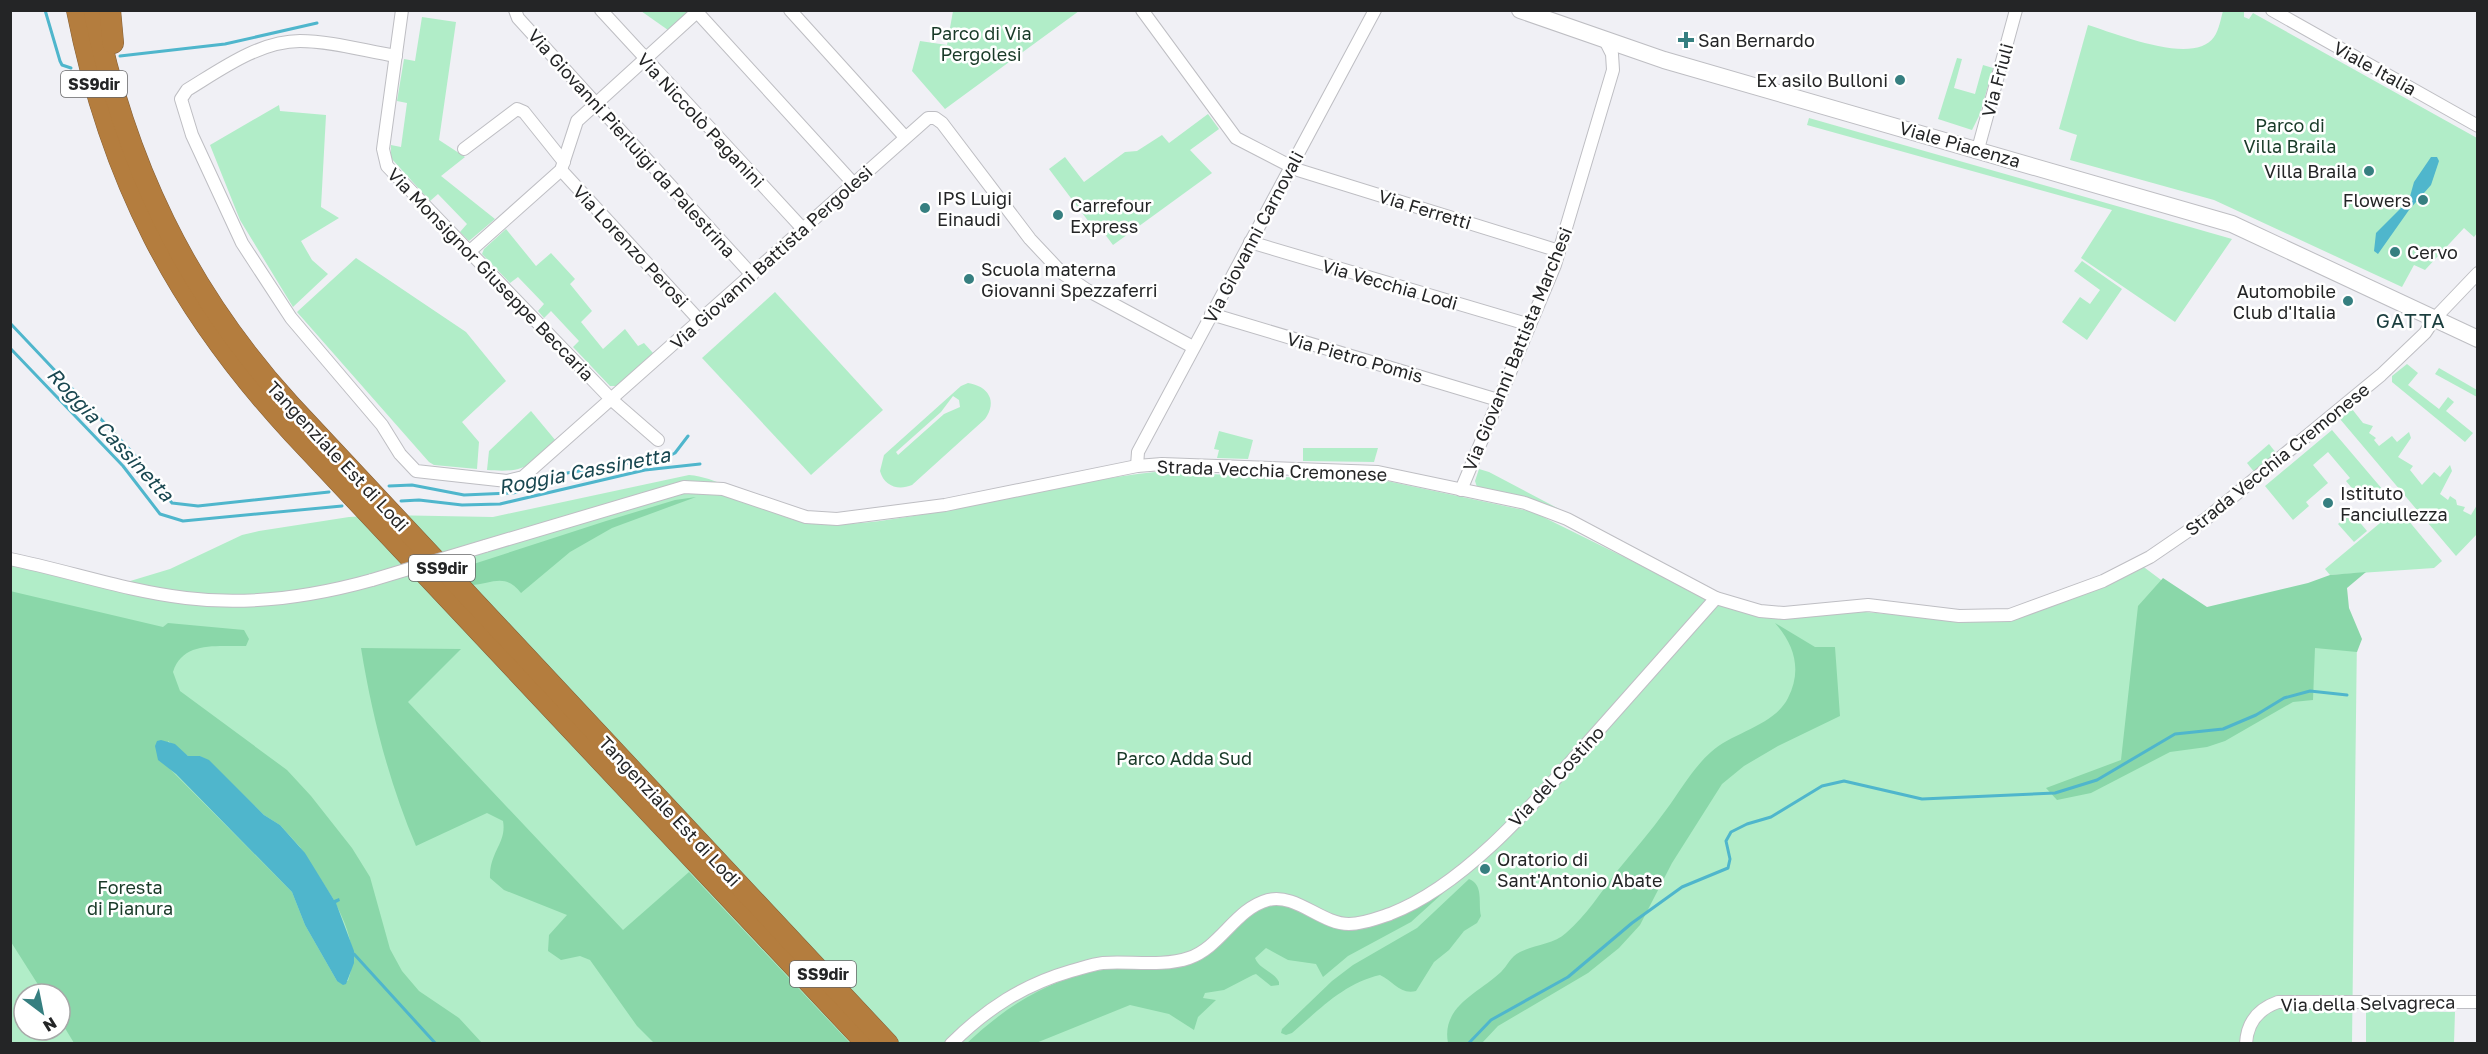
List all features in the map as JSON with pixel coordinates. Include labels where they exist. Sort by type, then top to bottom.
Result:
[{"type":"highway","points":[[62,10],[102,140],[117,156]]},
{"type":"highway","name":"Tangenziale Est di Lodi","points":[[77,10],[92,76],[117,156],[148,229],[183,292],[222,350],[263,400],[867,1044]]},
{"type":"highway","name":"Tangenziale Est di Lodi","points":[[94,10],[127,135],[157,208],[180,255],[220,320],[261,374],[888,1044]]},
{"type":"highway","points":[[110,10],[115,61],[128,112],[127,135]]},
{"type":"street","name":"Via Monsignor Giuseppe Beccaria","points":[[402,10],[384,160],[612,400],[658,440]]},
{"type":"street","name":"Via Giovanni Pierluigi da Palestrina","points":[[515,10],[518,18],[752,275]]},
{"type":"street","name":"Via Niccolò Paganini","points":[[601,10],[802,229]]},
{"type":"street","points":[[790,10],[905,137]]},
{"type":"street","name":"Via Ferretti","points":[[1142,10],[1236,138],[1290,167],[1559,251]]},
{"type":"street","name":"Via Giovanni Carnovali","points":[[1137,466],[1138,452],[1375,10]]},
{"type":"street","name":"Via Friuli","points":[[1978,149],[2016,10]]},
{"type":"street","name":"Viale Italia","points":[[2272,10],[2478,126]]},
{"type":"street","points":[[469,252],[563,166],[577,121],[698,11],[853,183]]},
{"type":"street","name":"Viale Piacenza","points":[[1529,12],[1639,52],[2232,224],[2478,339]]},
{"type":"street","points":[[1605,40],[1612,54],[1613,70]]},
{"type":"street","name":"Via Giovanni Battista Pergolesi","points":[[396,56],[308,42],[290,42],[246,56],[182,94],[182,106],[192,135],[248,252],[291,318],[382,425],[400,454],[416,471],[507,481],[516,480],[530,472],[924,120],[932,118],[942,123],[1030,239],[1062,273],[1088,290],[1194,347]]},
{"type":"street","points":[[1613,70],[1619,62],[1639,52]]},
{"type":"street","name":"Via Giovanni Battista Marchesi","points":[[1461,490],[1559,251],[1613,70]]},
{"type":"street","name":"Via Lorenzo Perosi","points":[[464,149],[517,109],[524,112],[563,166],[700,321]]},
{"type":"street","name":"Via Vecchia Lodi","points":[[1250,242],[1530,325]]},
{"type":"street","name":"Strada Vecchia Cremonese","points":[[10,559],[135,589],[184,598],[227,602],[305,596],[372,580],[684,487],[723,489],[806,517],[837,519],[945,505],[1137,466],[1162,464],[1378,472],[1525,503],[1559,516],[1716,598],[1761,611],[1784,613],[1868,605],[1985,617],[2021,612],[2073,593],[2150,557],[2245,488],[2381,375],[2425,333],[2435,318],[2478,273]]},
{"type":"street","name":"Via Pietro Pomis","points":[[1211,314],[1498,400]]},
{"type":"street","name":"Via del Costino","points":[[951,1043],[980,1016],[1035,984],[1100,963],[1167,962],[1194,956],[1215,941],[1244,913],[1270,899],[1300,905],[1334,921],[1349,924],[1385,916],[1418,900],[1450,878],[1498,838],[1547,788],[1716,598]]},
{"type":"street","name":"Via della Selvagreca","points":[[2246,1044],[2254,1018],[2268,1005],[2278,1002],[2478,1002]]},
{"type":"green space","name":"Parco di Via Pergolesi","points":[[953,10],[1079,11],[945,109],[912,71],[920,41],[947,45]]},
{"type":"green space","points":[[641,11],[689,11],[668,30]]},
{"type":"green space","name":"Parco di Villa Braila","points":[[2223,11],[2244,11],[2244,17],[2249,19],[2253,13],[2477,138],[2477,233],[2474,237],[2464,228],[2425,270],[2414,265],[2402,287],[2214,200],[2070,160],[2077,135],[2059,129],[2088,25],[2154,45],[2190,49],[2204,45],[2214,37]]},
{"type":"green space","points":[[422,17],[456,22],[439,140],[465,157],[441,176],[495,219],[469,241],[460,232],[467,224],[438,194],[430,201],[391,158],[391,145],[401,147],[407,103],[397,101],[404,59],[415,61]]},
{"type":"green space","points":[[1957,58],[1962,59],[1954,88],[1975,94],[1983,65],[1993,68],[1980,114],[1972,130],[1938,119]]},
{"type":"green space","points":[[279,105],[280,111],[326,115],[321,207],[339,218],[301,241],[312,260],[328,274],[293,307],[240,220],[210,145]]},
{"type":"green space","points":[[1208,114],[1219,129],[1190,150],[1212,173],[1113,245],[1098,225],[1092,226],[1049,169],[1065,157],[1084,182],[1125,152],[1137,151],[1162,135],[1169,143]]},
{"type":"green space","points":[[1809,118],[2232,239],[2175,322],[2081,258],[2112,210],[1807,125]]},
{"type":"green space","points":[[506,229],[536,266],[551,253],[575,279],[570,284],[592,311],[581,322],[603,349],[625,329],[638,346],[644,343],[653,353],[617,386],[610,386],[573,347],[579,341],[551,311],[544,318],[538,311],[544,304],[518,277],[510,283],[482,254],[484,249]]},
{"type":"green space","points":[[356,258],[466,332],[506,381],[462,422],[479,442],[477,469],[434,465],[429,462],[297,312]]},
{"type":"green space","points":[[2082,261],[2122,289],[2087,340],[2062,322],[2080,297],[2090,304],[2100,290],[2074,271]]},
{"type":"green space","points":[[775,292],[883,410],[811,475],[702,358]]},
{"type":"green space","points":[[2407,364],[2418,373],[2408,385],[2439,409],[2448,397],[2454,402],[2446,411],[2473,433],[2465,442],[2392,382],[2392,376]]},
{"type":"green space","points":[[2439,368],[2477,390],[2477,397],[2435,374]]},
{"type":"green space","points":[[968,383],[975,385],[981,387],[989,395],[991,406],[985,419],[912,485],[897,487],[888,484],[880,471],[884,455],[961,386]],"holes":[[[953,396],[959,400],[960,407],[944,414],[898,455],[896,452],[941,412]]]},
{"type":"green space","points":[[2352,409],[2363,423],[2373,426],[2369,433],[2376,438],[2374,440],[2379,446],[2392,436],[2397,442],[2409,432],[2411,438],[2398,457],[2413,466],[2410,470],[2422,485],[2434,472],[2440,477],[2450,465],[2452,471],[2440,494],[2448,500],[2450,496],[2456,500],[2457,505],[2465,507],[2463,511],[2471,515],[2477,505],[2477,534],[2456,556],[2340,419]]},
{"type":"green space","points":[[531,411],[556,441],[532,462],[519,469],[487,470],[489,451]]},
{"type":"green space","points":[[2332,430],[2383,490],[2361,499],[2346,481],[2350,478],[2328,452],[2313,465],[2328,483],[2306,502],[2309,506],[2293,520],[2265,486]]},
{"type":"green space","points":[[1219,431],[1253,440],[1248,459],[1217,458],[1219,450],[1214,449]]},
{"type":"green space","points":[[2269,444],[2277,454],[2255,473],[2247,463]]},
{"type":"green space","points":[[1303,448],[1378,448],[1374,462],[1303,461]]},
{"type":"green space","points":[[1479,469],[1561,510],[1532,499],[1477,487],[1475,481]]},
{"type":"green space","name":"Parco Adda Sud","points":[[1155,472],[1387,481],[1533,512],[1705,597],[1766,617],[1865,612],[1981,622],[2030,612],[2141,565],[2204,612],[2357,635],[2352,1043],[11,1044],[11,564],[117,585],[170,569],[242,535],[259,531],[349,517],[384,515],[493,517],[689,475],[722,484],[783,516],[816,524],[871,522],[911,516],[1069,485]]},
{"type":"green space","points":[[696,497],[612,528],[570,552],[521,593],[503,581],[470,585],[455,570],[675,500]]},
{"type":"green space","points":[[2398,508],[2442,561],[2434,568],[2330,575],[2325,569]]},
{"type":"green space","points":[[2351,512],[2367,531],[2354,542],[2338,524]]},
{"type":"green space","points":[[2366,572],[2347,588],[2349,608],[2362,639],[2357,652],[2315,648],[2313,700],[2293,702],[2225,741],[2207,747],[2170,752],[2091,793],[2057,800],[2046,788],[2121,760],[2138,606],[2163,578],[2207,607],[2308,583],[2330,575]]},
{"type":"green space","name":"Foresta di Pianura","points":[[10,591],[163,627],[168,623],[244,630],[249,639],[246,646],[203,647],[185,655],[173,672],[180,691],[287,770],[311,796],[352,848],[370,877],[390,949],[402,971],[419,991],[459,1018],[482,1043],[74,1043],[72,1040],[72,982],[36,982],[11,942]],"holes":[[[168,741],[188,756],[200,756],[209,761],[264,815],[280,825],[300,847],[334,900],[340,901],[335,902],[344,921],[352,951],[348,981],[337,981],[305,925],[292,892],[170,769]]]},
{"type":"green space","points":[[1775,623],[1815,647],[1835,647],[1840,716],[1778,746],[1744,766],[1722,784],[1672,863],[1640,925],[1619,948],[1588,973],[1498,1026],[1482,1043],[1448,1043],[1447,1030],[1456,1010],[1501,972],[1517,954],[1556,940],[1573,926],[1704,759],[1720,745],[1763,722],[1782,708],[1792,688],[1795,668],[1792,649]]},
{"type":"green space","points":[[361,648],[461,649],[408,702],[623,930],[689,872],[850,1043],[654,1043],[637,1026],[590,960],[580,956],[561,960],[548,951],[549,935],[567,915],[504,890],[490,878],[492,861],[503,836],[503,821],[487,813],[416,846],[382,748]]},
{"type":"green space","points":[[1464,874],[1411,922],[1348,956],[1323,977],[1316,964],[1288,960],[1266,948],[1255,958],[1276,978],[1279,985],[1271,986],[1256,974],[1224,990],[1205,993],[1203,998],[1216,1000],[1198,1017],[1194,1030],[1169,1014],[1130,1005],[1036,1043],[966,1044],[1014,1005],[1050,985],[1089,972],[1169,966],[1233,923],[1260,909],[1272,906],[1291,908],[1344,929]]},
{"type":"green space","points":[[1469,879],[1477,885],[1479,890],[1481,916],[1477,923],[1464,931],[1449,950],[1434,962],[1416,991],[1405,991],[1380,975],[1367,979],[1333,998],[1292,1033],[1286,1035],[1281,1033],[1282,1029],[1332,981],[1353,965],[1417,928]]},
{"type":"green space","points":[[2366,1011],[2455,1012],[2454,1043],[2366,1043]]},
{"type":"water","points":[[2431,157],[2437,157],[2439,161],[2431,185],[2409,210],[2378,254],[2374,251],[2376,233],[2409,200],[2414,182]]},
{"type":"water","points":[[157,741],[175,744],[188,756],[200,756],[209,760],[264,815],[280,825],[305,853],[334,900],[339,898],[340,901],[336,903],[354,951],[354,963],[346,984],[343,985],[337,981],[305,925],[292,892],[176,774],[158,760],[155,746]]},
{"type":"waterway","points":[[45,10],[60,61],[62,65],[71,68]]},
{"type":"waterway","points":[[120,56],[225,44],[317,23]]},
{"type":"waterway","points":[[10,323],[132,452],[172,503],[198,506],[329,492]]},
{"type":"waterway","name":"Roggia Cassinetta","points":[[10,348],[123,466],[160,514],[183,521],[342,506]]},
{"type":"waterway","points":[[389,486],[412,485],[464,495],[513,493],[535,487],[567,473],[667,457],[675,453],[688,436]]},
{"type":"waterway","name":"Roggia Cassinetta","points":[[401,501],[419,500],[462,505],[500,504],[645,470],[700,464]]},
{"type":"waterway","points":[[1468,1044],[1491,1020],[1568,977],[1632,923],[1682,887],[1728,868],[1730,859],[1726,841],[1731,832],[1747,824],[1771,817],[1822,786],[1844,781],[1922,799],[2055,793],[2097,780],[2175,734],[2223,729],[2256,715],[2284,698],[2310,691],[2347,695]]},
{"type":"waterway","points":[[354,954],[436,1044]]},
{"type":"place","name":"San Bernardo","points":[[1686,40]]},
{"type":"place","name":"Ex asilo Bulloni","points":[[1900,80]]},
{"type":"place","name":"Villa Braila","points":[[2369,171]]},
{"type":"place","name":"Flowers","points":[[2423,200]]},
{"type":"place","name":"IPS Luigi Einaudi","points":[[925,208]]},
{"type":"place","name":"Carrefour Express","points":[[1058,215]]},
{"type":"place","name":"Cervo","points":[[2395,252]]},
{"type":"place","name":"Scuola materna Giovanni Spezzaferri","points":[[969,279]]},
{"type":"place","name":"Automobile Club d'Italia","points":[[2348,301]]},
{"type":"place","name":"Istituto Fanciullezza","points":[[2328,503]]},
{"type":"place","name":"Oratorio di Sant'Antonio Abate","points":[[1485,869]]},
{"type":"district","name":"GATTA","points":[[2411,320]]}]
